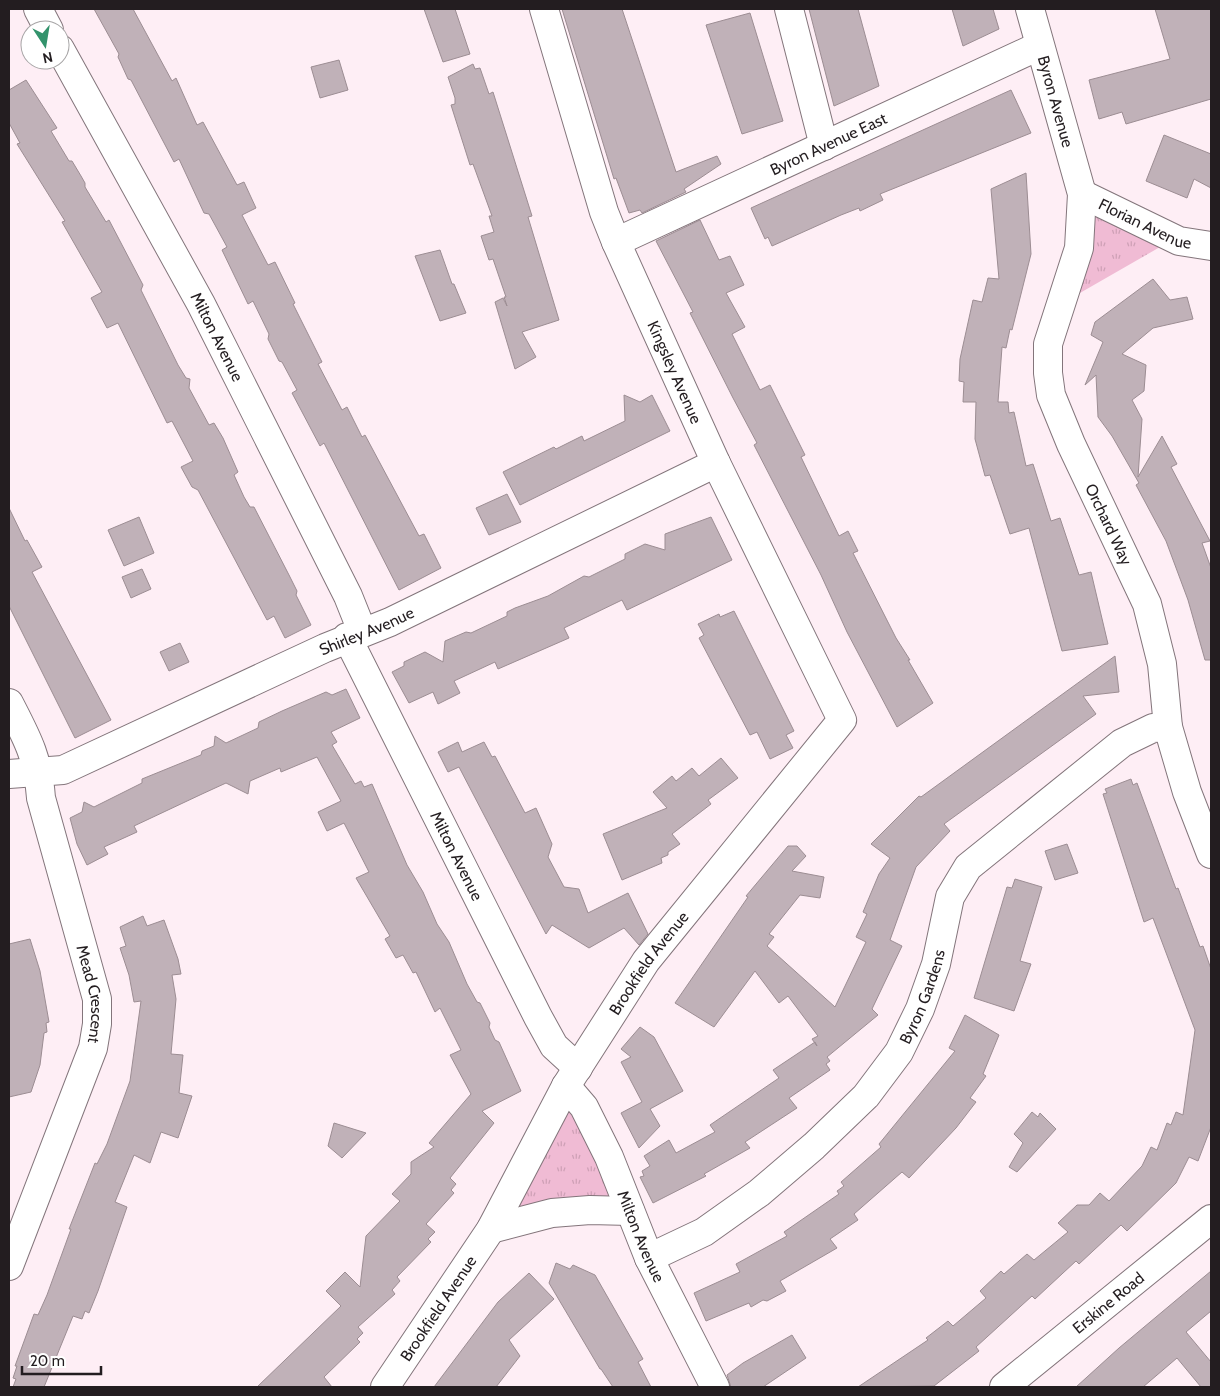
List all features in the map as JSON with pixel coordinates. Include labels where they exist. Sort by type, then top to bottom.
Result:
[{"type":"street","points":[[38,9],[44,20]]},
{"type":"street","name":"Kingsley Avenue","points":[[544,9],[604,212],[616,242],[716,463],[842,720]]},
{"type":"street","points":[[789,9],[824,146]]},
{"type":"street","name":"Byron Avenue","points":[[1030,9],[1082,194]]},
{"type":"street","name":"Byron Avenue East","points":[[616,242],[1039,46]]},
{"type":"street","name":"Milton Avenue","points":[[70,67],[201,304],[348,596],[355,634],[538,1017],[572,1077],[584,1107],[609,1157],[649,1258],[715,1387]]},
{"type":"street","name":"Florian Avenue","points":[[1082,194],[1179,241],[1211,246]]},
{"type":"street","name":"Orchard Way","points":[[1082,194],[1079,248],[1048,344],[1048,373],[1051,396],[1147,604],[1162,664],[1168,728],[1187,792],[1211,854]]},
{"type":"street","name":"Shirley Avenue","points":[[9,774],[63,770],[355,634],[390,622],[716,463]]},
{"type":"street","name":"Mead Crescent","points":[[9,703],[32,748],[39,771],[41,798],[97,999],[97,1024],[93,1048],[9,1266]]},
{"type":"street","name":"Brookfield Avenue","points":[[385,1387],[491,1229],[572,1077],[646,961],[842,720]]},
{"type":"street","name":"Byron Gardens","points":[[649,1258],[704,1232],[759,1193],[814,1146],[866,1096],[899,1052],[920,1009],[936,964],[950,897],[968,867],[1122,743],[1153,728],[1168,728]]},
{"type":"street","points":[[491,1229],[552,1213],[590,1210],[630,1211]]},
{"type":"street","name":"Erskine Road","points":[[1004,1387],[1211,1219]]},
{"type":"green space","points":[[1087,203],[1167,243],[1066,301]]},
{"type":"green space","points":[[567,1094],[624,1208],[502,1221]]},
{"type":"building","points":[[94,9],[133,9],[172,81],[176,78],[197,125],[203,122],[237,185],[244,182],[256,208],[242,215],[268,265],[275,262],[295,303],[293,304],[322,362],[318,364],[342,410],[347,407],[362,437],[365,435],[419,536],[424,534],[441,568],[399,590],[324,443],[320,446],[292,393],[297,390],[268,339],[269,334],[253,301],[248,304],[222,250],[227,247],[209,214],[204,213],[179,159],[174,162],[131,80],[128,79],[118,57],[119,54]]},
{"type":"building","points":[[424,9],[455,9],[470,54],[443,62]]},
{"type":"building","points":[[562,9],[622,9],[676,172],[717,156],[721,164],[684,189],[686,192],[642,213],[640,210],[629,213],[616,178],[614,179]]},
{"type":"building","points":[[809,9],[858,9],[879,86],[834,106]]},
{"type":"building","points":[[952,9],[993,9],[999,29],[963,46]]},
{"type":"building","points":[[1155,9],[1211,9],[1211,99],[1126,124],[1122,112],[1099,119],[1089,80],[1170,59]]},
{"type":"building","points":[[750,13],[783,121],[742,134],[706,25]]},
{"type":"building","points":[[339,60],[348,90],[320,98],[311,67]]},
{"type":"building","points":[[473,64],[475,69],[480,68],[489,94],[493,92],[532,216],[528,217],[559,320],[522,332],[536,357],[515,369],[495,302],[503,298],[507,306],[504,297],[506,297],[493,259],[489,260],[481,236],[494,232],[489,216],[492,216],[473,164],[470,165],[451,105],[455,104],[455,98],[448,77]]},
{"type":"building","points":[[26,80],[57,128],[51,131],[69,161],[72,161],[106,222],[109,220],[143,285],[141,290],[178,365],[186,378],[190,379],[189,388],[209,425],[214,423],[223,438],[238,472],[234,475],[244,497],[250,507],[254,507],[297,591],[296,595],[311,625],[285,638],[274,616],[267,620],[198,490],[192,487],[181,467],[193,461],[172,421],[167,423],[118,323],[107,328],[91,298],[102,292],[62,222],[65,221],[17,144],[20,143],[9,123],[9,90]]},
{"type":"building","points":[[1011,90],[1031,133],[880,194],[883,200],[860,211],[859,208],[841,215],[772,246],[768,237],[765,239],[751,208]]},
{"type":"building","points":[[1164,135],[1211,154],[1211,188],[1194,179],[1187,198],[1146,181]]},
{"type":"building","points":[[1026,173],[1031,254],[1012,330],[1010,329],[1006,348],[1002,347],[998,402],[1008,402],[1009,413],[1014,412],[1026,466],[1033,464],[1051,521],[1060,518],[1079,575],[1091,572],[1108,644],[1062,651],[1029,528],[1010,534],[990,475],[985,476],[975,439],[976,402],[963,402],[964,382],[959,381],[960,359],[973,300],[982,302],[988,278],[999,279],[991,189]]},
{"type":"building","points":[[700,220],[719,260],[730,256],[744,285],[726,293],[745,327],[732,334],[760,390],[770,385],[805,455],[801,457],[839,536],[848,531],[858,551],[853,553],[896,638],[933,703],[897,727],[847,632],[821,575],[754,445],[757,443],[690,313],[693,312],[656,241]]},
{"type":"building","points":[[440,250],[452,284],[454,284],[466,313],[440,321],[415,256]]},
{"type":"building","points":[[1153,279],[1170,300],[1187,297],[1193,319],[1153,328],[1122,354],[1146,365],[1144,391],[1132,400],[1142,419],[1138,477],[1162,436],[1177,464],[1171,467],[1210,541],[1202,543],[1211,568],[1211,660],[1205,660],[1188,600],[1166,541],[1136,485],[1139,483],[1112,436],[1098,417],[1096,375],[1085,385],[1103,342],[1091,335],[1095,322]]},
{"type":"building","points":[[624,395],[640,402],[652,395],[670,431],[520,505],[503,472],[554,447],[556,449],[582,436],[584,441],[625,421]]},
{"type":"building","points":[[507,494],[521,522],[489,535],[476,508]]},
{"type":"building","points":[[9,508],[25,541],[27,540],[42,567],[32,572],[111,720],[75,738],[9,606]]},
{"type":"building","points":[[139,517],[154,553],[124,566],[108,530]]},
{"type":"building","points":[[711,517],[732,560],[627,610],[622,600],[564,628],[569,638],[498,669],[495,662],[454,681],[460,693],[438,704],[433,692],[409,703],[392,672],[404,666],[404,662],[425,652],[443,662],[445,641],[466,632],[471,633],[507,616],[507,612],[515,608],[548,596],[584,576],[589,577],[625,559],[625,554],[645,544],[665,550],[665,534]]},
{"type":"building","points":[[142,569],[151,589],[131,598],[122,577]]},
{"type":"building","points":[[734,611],[794,731],[786,735],[793,748],[770,759],[757,732],[750,735],[699,638],[704,635],[698,624],[719,614],[720,617]]},
{"type":"building","points":[[180,643],[189,662],[169,671],[160,652]]},
{"type":"building","points":[[1115,656],[1119,692],[1083,696],[1096,714],[944,824],[950,831],[916,867],[890,940],[902,946],[872,1009],[878,1015],[827,1057],[830,1061],[826,1064],[830,1070],[789,1098],[797,1108],[745,1142],[750,1148],[704,1174],[706,1176],[653,1203],[640,1177],[644,1176],[642,1171],[650,1166],[644,1156],[669,1140],[676,1153],[715,1132],[710,1125],[779,1078],[773,1070],[814,1042],[812,1039],[818,1036],[788,996],[779,1003],[755,971],[714,1027],[675,1003],[748,897],[746,896],[788,846],[797,846],[806,856],[792,871],[824,877],[820,898],[800,895],[769,934],[774,937],[767,946],[835,1007],[866,942],[856,937],[867,914],[863,912],[879,874],[890,858],[871,844],[919,796],[921,797]]},
{"type":"building","points":[[346,689],[360,718],[331,732],[337,742],[332,745],[355,784],[361,781],[364,787],[372,784],[407,865],[423,892],[437,924],[449,942],[467,984],[477,1002],[480,1003],[490,1023],[489,1027],[495,1040],[499,1042],[521,1091],[482,1111],[494,1123],[450,1178],[456,1184],[451,1190],[454,1193],[426,1224],[435,1232],[428,1239],[431,1242],[397,1277],[400,1281],[392,1290],[395,1294],[358,1327],[363,1333],[357,1339],[360,1342],[324,1377],[332,1387],[257,1387],[341,1306],[326,1291],[345,1272],[360,1287],[366,1236],[400,1201],[392,1194],[411,1174],[411,1162],[434,1147],[429,1143],[471,1094],[450,1055],[461,1050],[440,1008],[435,1012],[416,972],[413,973],[403,955],[396,958],[385,939],[390,936],[356,878],[369,872],[344,823],[327,831],[318,812],[341,801],[317,757],[281,772],[280,768],[250,781],[248,794],[226,783],[202,794],[134,826],[137,832],[104,847],[108,854],[87,865],[77,844],[70,818],[82,812],[84,802],[94,807],[142,783],[142,779],[201,755],[202,751],[214,746],[215,736],[226,743],[258,728],[259,722],[282,711],[326,692],[332,695]]},
{"type":"building","points":[[458,742],[462,752],[484,742],[492,757],[495,756],[525,813],[536,808],[552,844],[548,857],[564,887],[579,889],[588,913],[628,893],[648,934],[639,945],[624,928],[589,948],[552,925],[546,934],[459,767],[448,772],[438,752]]},
{"type":"building","points":[[721,758],[738,778],[708,800],[711,804],[672,834],[680,844],[668,852],[668,855],[661,858],[662,863],[622,880],[603,834],[667,808],[653,792],[672,776],[676,781],[692,768],[699,776]]},
{"type":"building","points":[[1131,779],[1133,785],[1137,783],[1176,889],[1178,888],[1200,947],[1203,946],[1211,969],[1211,1127],[1198,1161],[1189,1157],[1176,1183],[1127,1231],[1121,1225],[1079,1264],[1076,1261],[1035,1299],[1032,1296],[976,1347],[979,1351],[934,1386],[858,1387],[928,1340],[926,1338],[948,1321],[953,1326],[986,1298],[980,1291],[1001,1271],[1004,1274],[1027,1254],[1034,1260],[1068,1232],[1058,1223],[1077,1205],[1089,1205],[1100,1193],[1109,1201],[1142,1166],[1151,1147],[1157,1150],[1167,1123],[1171,1125],[1176,1112],[1183,1115],[1195,1030],[1153,918],[1144,922],[1103,794],[1107,793],[1105,789]]},
{"type":"building","points":[[1067,844],[1078,873],[1055,880],[1045,851]]},
{"type":"building","points":[[1015,879],[1042,887],[1020,961],[1031,964],[1014,1011],[974,998],[1007,887],[1012,888]]},
{"type":"building","points":[[143,916],[147,926],[164,920],[178,959],[181,974],[172,975],[176,999],[171,1054],[183,1055],[179,1093],[192,1096],[178,1138],[161,1132],[150,1163],[134,1155],[115,1202],[127,1207],[98,1291],[89,1313],[85,1311],[82,1319],[73,1316],[44,1387],[13,1387],[16,1379],[13,1378],[17,1366],[15,1366],[34,1314],[38,1315],[47,1295],[71,1229],[69,1229],[95,1163],[97,1164],[107,1144],[130,1081],[141,1001],[134,1002],[129,975],[120,948],[126,946],[120,927]]},
{"type":"building","points":[[30,939],[40,971],[49,1022],[46,1023],[47,1032],[44,1033],[40,1065],[31,1092],[9,1097],[9,944]]},
{"type":"building","points":[[965,1015],[999,1035],[983,1074],[986,1076],[970,1098],[976,1102],[956,1128],[909,1178],[902,1172],[854,1214],[858,1220],[830,1239],[837,1248],[780,1281],[786,1291],[751,1307],[749,1303],[706,1321],[694,1293],[740,1272],[736,1264],[787,1236],[784,1232],[839,1194],[837,1191],[844,1186],[841,1182],[881,1147],[879,1144],[955,1051],[949,1048]]},
{"type":"building","points":[[640,1027],[654,1037],[683,1091],[650,1109],[660,1126],[639,1148],[621,1113],[642,1102],[621,1062],[631,1057],[621,1049]]},
{"type":"building","points":[[1032,1112],[1038,1117],[1040,1113],[1056,1129],[1017,1172],[1009,1167],[1023,1143],[1014,1134]]},
{"type":"building","points":[[334,1123],[366,1133],[342,1158],[328,1146]]},
{"type":"building","points":[[556,1263],[570,1269],[573,1265],[595,1275],[643,1359],[638,1362],[651,1387],[613,1387],[600,1369],[549,1283]]},
{"type":"building","points":[[1211,1271],[1211,1311],[1186,1332],[1211,1362],[1211,1387],[1201,1387],[1177,1358],[1143,1387],[1076,1387],[1119,1348]]},
{"type":"building","points":[[529,1273],[554,1299],[509,1340],[520,1356],[496,1387],[434,1387],[498,1302]]},
{"type":"building","points":[[792,1335],[806,1358],[763,1387],[731,1387],[727,1375],[743,1363]]}]
